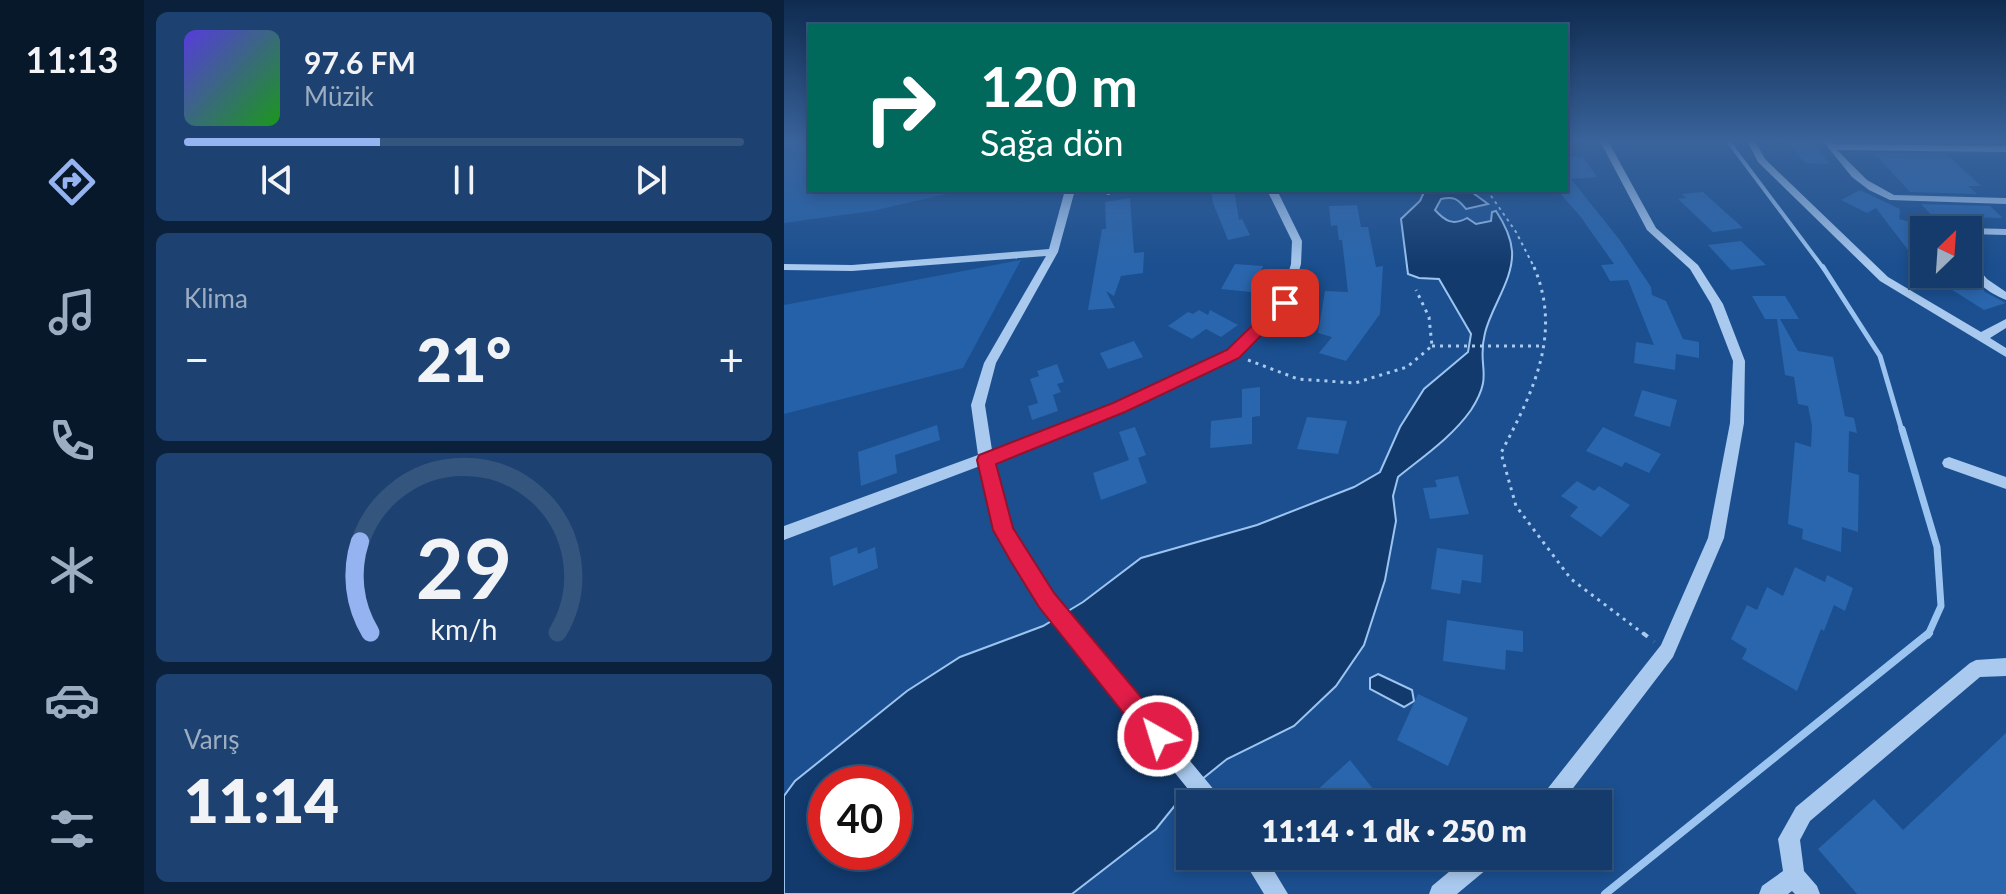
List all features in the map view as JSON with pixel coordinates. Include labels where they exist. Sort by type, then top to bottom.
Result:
[{"type":"street","points":[[1559,790],[1667,651],[1716,538],[1737,423],[1739,361],[1717,304],[1694,267],[1652,230],[1627,183]]},
{"type":"street","points":[[1784,183],[1884,279],[2006,353]]},
{"type":"street","points":[[1864,183],[1876,192],[1893,198],[2006,201]]},
{"type":"street","points":[[1069,192],[1053,252],[990,363],[978,405],[986,460],[1003,530],[1046,600],[1202,790]]},
{"type":"street","points":[[784,533],[1119,408],[1233,354],[1285,303],[1296,264],[1297,241],[1273,192]]},
{"type":"street","points":[[1982,231],[2006,232]]},
{"type":"street","points":[[784,267],[852,268],[1053,252]]},
{"type":"street","points":[[1982,280],[2006,297]]},
{"type":"street","points":[[1980,338],[2006,323]]},
{"type":"street","points":[[1949,463],[2006,483]]},
{"type":"street","points":[[1809,894],[1794,876],[1789,839],[1803,814],[1976,669],[2006,667]]},
{"type":"street","points":[[1261,870],[1277,894]]},
{"type":"street","points":[[1440,894],[1468,870]]},
{"type":"street","points":[[1770,894],[1794,876]]},
{"type":"path","points":[[1488,192],[1516,229],[1532,258],[1550,317],[1539,373],[1501,453],[1516,506],[1571,579],[1667,651]]},
{"type":"path","points":[[1416,290],[1429,317],[1432,346]]},
{"type":"path","points":[[1233,354],[1298,379],[1355,383],[1407,367],[1432,346],[1545,346]]},
{"type":"shaded area","points":[[784,183],[808,183],[808,192],[955,192],[872,211],[784,223]]},
{"type":"shaded area","points":[[1424,192],[1472,192],[1488,204],[1466,209],[1455,199],[1445,198],[1441,199],[1435,210],[1450,221],[1467,218],[1476,224],[1491,221],[1492,212],[1496,211],[1509,235],[1512,261],[1485,333],[1482,355],[1484,379],[1478,398],[1455,429],[1398,477],[1393,496],[1396,521],[1385,580],[1364,645],[1336,686],[1294,726],[1227,759],[1189,790],[1176,790],[1176,804],[1156,829],[1072,894],[784,894],[784,796],[808,771],[808,870],[912,870],[912,766],[814,766],[907,691],[960,657],[1043,626],[1083,602],[1141,558],[1257,525],[1354,487],[1380,472],[1400,427],[1424,389],[1468,352],[1471,334],[1439,279],[1408,274],[1401,219],[1420,201]]},
{"type":"shaded area","points":[[1021,260],[963,368],[784,414],[784,305]]},
{"type":"shaded area","points":[[1378,674],[1412,690],[1414,701],[1404,707],[1370,689],[1370,678]]},
{"type":"building","points":[[1568,183],[1574,183],[1619,239],[1651,287],[1652,295],[1666,301],[1683,339],[1699,342],[1699,358],[1676,354],[1675,370],[1634,363],[1636,342],[1654,345],[1628,280],[1610,281],[1601,265],[1614,264],[1559,192],[1568,192]]},
{"type":"building","points":[[1901,183],[1977,183],[1981,186],[1968,186],[1977,194],[1910,192]]},
{"type":"building","points":[[1860,190],[1900,209],[1899,219],[1910,222],[1910,253],[1876,208],[1867,213],[1841,200]]},
{"type":"building","points":[[1211,192],[1234,192],[1239,220],[1242,219],[1250,235],[1228,240]]},
{"type":"building","points":[[1703,192],[1743,228],[1713,232],[1678,199],[1686,198],[1682,194]]},
{"type":"building","points":[[1130,198],[1134,253],[1144,252],[1143,273],[1121,276],[1114,296],[1106,291],[1115,308],[1088,310],[1102,229],[1106,229],[1105,202]]},
{"type":"building","points":[[1921,204],[1990,206],[2003,218],[1982,216],[1932,216]]},
{"type":"building","points":[[1357,205],[1361,227],[1368,227],[1376,267],[1383,266],[1380,314],[1346,361],[1319,353],[1332,337],[1318,333],[1325,291],[1348,292],[1342,240],[1339,240],[1337,225],[1331,226],[1329,206]]},
{"type":"building","points":[[1741,241],[1766,265],[1731,270],[1708,245]]},
{"type":"building","points":[[1235,264],[1263,266],[1251,292],[1221,289]]},
{"type":"building","points":[[1949,288],[1981,288],[2006,303],[1984,310]]},
{"type":"building","points":[[1752,296],[1785,296],[1799,319],[1780,319],[1798,351],[1833,357],[1845,416],[1854,418],[1857,433],[1849,431],[1848,472],[1859,475],[1858,532],[1842,527],[1841,552],[1802,539],[1803,529],[1788,524],[1795,442],[1811,447],[1812,426],[1808,406],[1798,404],[1794,377],[1785,375],[1777,319],[1765,319]]},
{"type":"building","points":[[1199,310],[1208,315],[1210,310],[1238,325],[1221,337],[1206,329],[1192,339],[1168,326],[1188,312],[1193,314]]},
{"type":"building","points":[[1134,341],[1143,357],[1108,369],[1100,353]]},
{"type":"building","points":[[1057,364],[1064,382],[1057,384],[1061,392],[1053,395],[1058,411],[1032,420],[1028,406],[1038,403],[1030,379],[1039,376],[1037,371]]},
{"type":"building","points":[[1260,387],[1260,416],[1252,417],[1252,444],[1210,448],[1211,421],[1242,417],[1242,389]]},
{"type":"building","points":[[1642,390],[1677,400],[1670,427],[1634,416]]},
{"type":"building","points":[[1307,417],[1347,421],[1338,454],[1297,449]]},
{"type":"building","points":[[937,425],[940,440],[895,455],[897,473],[861,486],[858,452]]},
{"type":"building","points":[[1135,427],[1146,455],[1138,458],[1147,483],[1101,500],[1093,473],[1129,460],[1119,432]]},
{"type":"building","points":[[1603,427],[1661,454],[1649,473],[1625,462],[1622,467],[1586,451]]},
{"type":"building","points":[[1458,476],[1469,514],[1430,519],[1423,488],[1437,487],[1435,480]]},
{"type":"building","points":[[1577,481],[1594,491],[1599,486],[1630,505],[1601,537],[1570,516],[1578,507],[1561,496]]},
{"type":"building","points":[[857,547],[858,554],[875,547],[878,568],[833,586],[830,557]]},
{"type":"building","points":[[1437,548],[1483,555],[1481,583],[1462,580],[1460,594],[1431,589]]},
{"type":"building","points":[[1795,567],[1825,582],[1827,575],[1853,588],[1845,611],[1834,605],[1824,631],[1821,629],[1797,691],[1742,659],[1747,649],[1731,639],[1747,605],[1757,610],[1767,587],[1783,596]]},
{"type":"building","points":[[1447,620],[1523,631],[1523,652],[1506,650],[1505,670],[1443,661]]},
{"type":"building","points":[[1418,694],[1468,718],[1448,766],[1397,740]]},
{"type":"building","points":[[2006,733],[2006,894],[1857,894],[1818,849],[1874,799],[1903,830]]},
{"type":"building","points":[[1350,760],[1374,790],[1317,790]]},
{"type":"waterway","points":[[1759,183],[1824,269]]},
{"type":"waterway","points":[[1823,267],[1880,356],[1902,431]]},
{"type":"waterway","points":[[1902,429],[1937,547],[1941,606],[1929,633]]},
{"type":"waterway","points":[[1605,894],[1929,633]]},
{"type":"route","points":[[1158,736],[1046,600],[1017,554],[1003,530],[986,460],[1119,408],[1233,354],[1285,303]]}]
